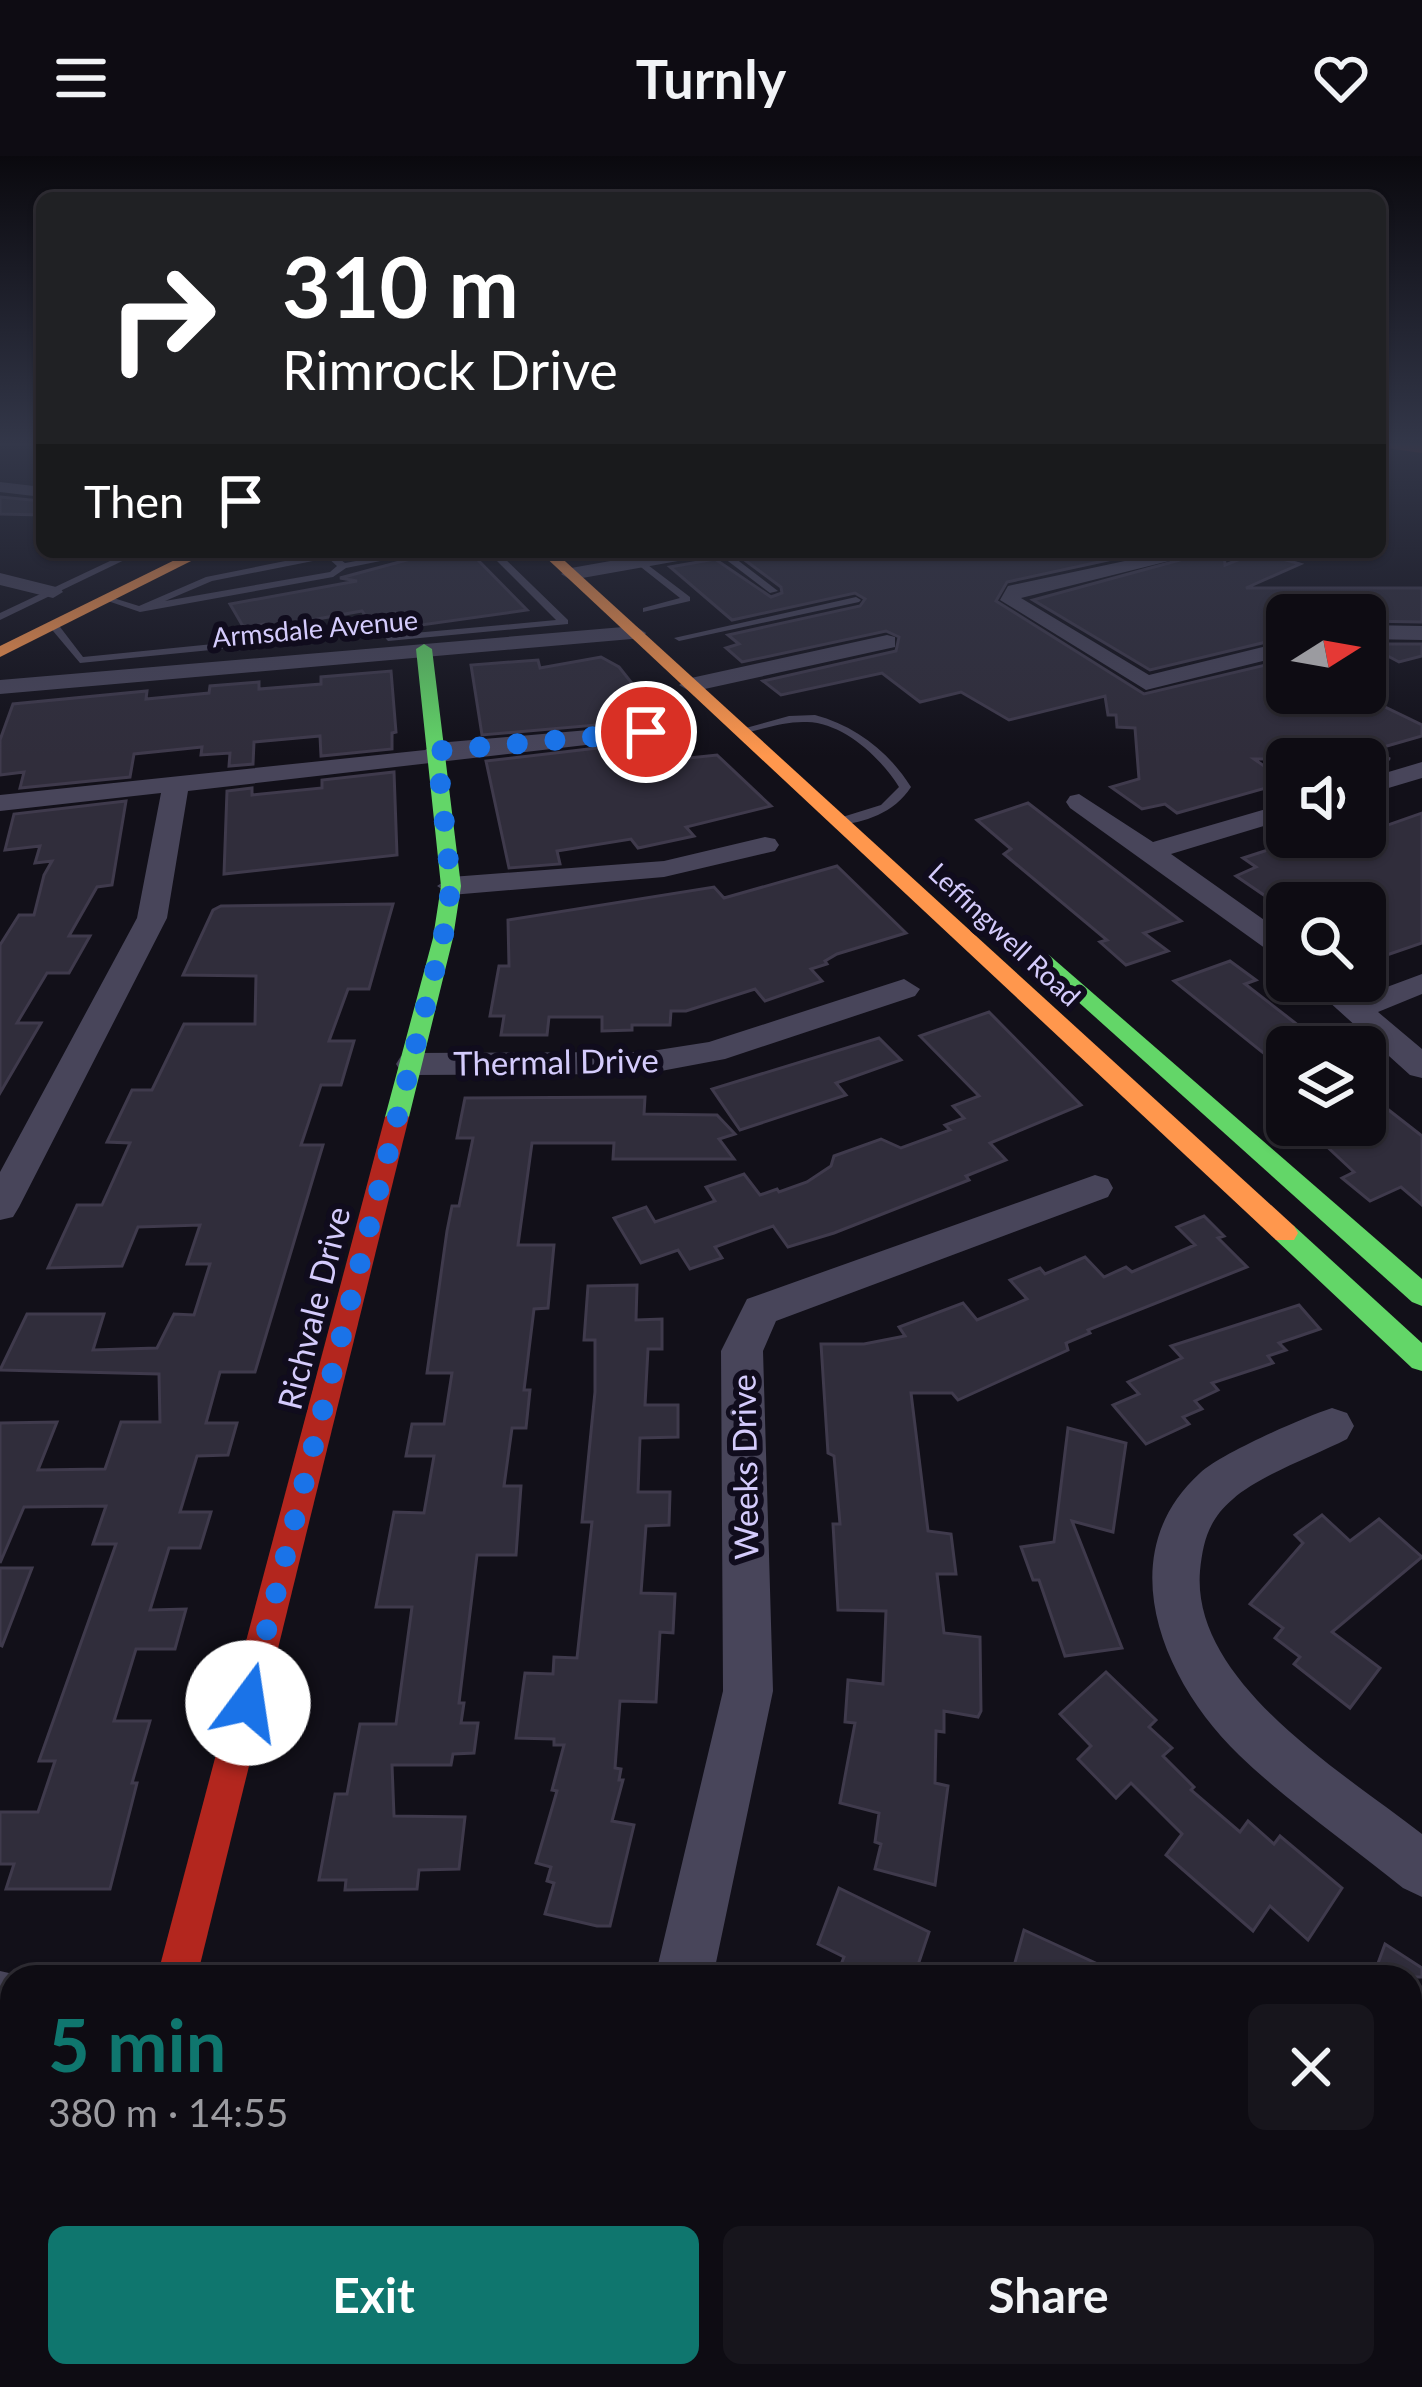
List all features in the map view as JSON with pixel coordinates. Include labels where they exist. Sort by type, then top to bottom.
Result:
[{"type":"main road","points":[[0,652],[190,558]]},
{"type":"main road","name":"Leffingwell Road","points":[[584,565],[640,621],[691,685],[1422,1360]]},
{"type":"main road","name":"Leffingwell Road","points":[[640,621],[679,638],[808,753]]},
{"type":"main road","name":"Richvale Drive","points":[[180,1965],[413,1064],[451,886],[424,649]]},
{"type":"main road","points":[[842,783],[885,820]]},
{"type":"main road","name":"Leffingwell Road","points":[[1017,937],[1422,1295]]},
{"type":"street","points":[[584,565],[662,558]]},
{"type":"street","points":[[1096,558],[1117,569]]},
{"type":"street","points":[[1167,558],[1015,590],[1010,600],[1146,683],[1266,653]]},
{"type":"street","points":[[0,579],[53,592]]},
{"type":"street","name":"Armsdale Avenue","points":[[0,686],[424,649],[640,621]]},
{"type":"street","points":[[1386,632],[1422,633]]},
{"type":"street","points":[[691,685],[887,642]]},
{"type":"street","points":[[0,803],[646,732]]},
{"type":"street","points":[[1386,781],[1422,770]]},
{"type":"street","points":[[0,1207],[152,919],[176,785]]},
{"type":"street","points":[[1079,802],[1266,936]]},
{"type":"street","points":[[1146,853],[1266,817]]},
{"type":"street","points":[[451,886],[664,869],[765,845]]},
{"type":"street","points":[[1355,1010],[1422,983]]},
{"type":"street","name":"Thermal Drive","points":[[413,1064],[645,1063],[712,1052],[904,989]]},
{"type":"street","points":[[1346,1002],[1422,1067]]},
{"type":"street","name":"Weeks Drive","points":[[687,1965],[748,1691],[742,1351],[761,1310],[1095,1188]]},
{"type":"street","points":[[1332,1426],[1218,1484],[1181,1528],[1174,1602],[1202,1669],[1255,1735],[1422,1869]]},
{"type":"lane","points":[[0,617],[124,558]]},
{"type":"lane","points":[[140,609],[209,579],[306,558]]},
{"type":"lane","points":[[335,558],[344,566]]},
{"type":"lane","points":[[107,599],[140,609],[333,574],[344,566],[387,558]]},
{"type":"lane","points":[[53,626],[80,659],[385,630],[388,638],[564,622],[499,558]]},
{"type":"lane","points":[[729,558],[773,591]]},
{"type":"lane","points":[[640,562],[687,598],[640,621]]},
{"type":"lane","points":[[679,638],[856,600]]},
{"type":"lane","points":[[741,731],[802,716],[824,717],[890,761],[904,787],[885,820],[840,822]]},
{"type":"building","points":[[414,558],[476,558],[527,610],[407,627],[395,613],[367,618],[362,611],[244,628],[230,604],[357,581],[340,578]]},
{"type":"building","points":[[742,558],[1117,558],[1007,582],[996,601],[1144,694],[1266,665],[1266,714],[1386,714],[1386,708],[1422,725],[1422,736],[1386,746],[1386,738],[1266,738],[1266,759],[1254,759],[1266,767],[1266,788],[1177,813],[1165,804],[1142,809],[1111,787],[1139,779],[1135,728],[1117,727],[1116,715],[1108,715],[1105,696],[1009,720],[961,692],[920,702],[882,673],[781,695],[763,681],[896,651],[899,637],[886,631],[742,662],[726,648],[739,644],[728,635],[860,606],[865,599],[855,593],[732,620],[670,567],[715,559],[771,597],[782,593],[781,587]]},
{"type":"building","points":[[1187,558],[1224,558],[1225,565],[1243,558],[1279,558],[1300,564],[1246,588],[1422,588],[1422,622],[1386,621],[1386,594],[1266,594],[1266,642],[1150,670],[1033,600]]},
{"type":"building","points":[[1386,644],[1422,644],[1422,656],[1399,662],[1386,655]]},
{"type":"building","points":[[601,657],[619,667],[638,691],[642,711],[604,714],[608,724],[482,735],[471,665],[538,660],[540,668]]},
{"type":"building","points":[[391,671],[396,732],[392,733],[392,749],[321,756],[320,736],[254,742],[253,764],[229,766],[230,753],[201,755],[202,747],[134,754],[130,777],[20,788],[24,772],[0,775],[0,740],[13,704],[147,691],[146,699],[259,682],[259,689],[321,684],[321,677]]},
{"type":"building","points":[[615,746],[622,765],[717,755],[771,806],[686,827],[694,836],[638,848],[631,839],[557,851],[560,864],[509,868],[486,761]]},
{"type":"building","points":[[394,772],[397,855],[224,874],[227,791],[252,788],[252,795],[322,788],[322,780]]},
{"type":"building","points":[[126,801],[112,885],[97,887],[69,936],[90,936],[69,973],[47,973],[17,1023],[41,1023],[0,1093],[0,945],[19,915],[34,915],[52,861],[35,863],[40,846],[5,850],[14,814]]},
{"type":"building","points":[[1028,803],[1181,921],[1144,933],[1168,951],[1126,965],[1100,942],[1107,940],[1004,854],[1011,849],[977,820]]},
{"type":"building","points":[[1422,813],[1422,943],[1386,955],[1386,882],[1266,882],[1266,897],[1236,876],[1256,867],[1243,858],[1266,851],[1266,858],[1386,858],[1386,826]]},
{"type":"building","points":[[837,866],[906,933],[837,954],[827,964],[811,969],[822,981],[765,1001],[755,989],[686,1011],[671,1011],[670,1025],[632,1025],[632,1030],[602,1031],[602,1017],[549,1017],[547,1035],[501,1035],[504,1016],[490,1016],[499,966],[509,966],[508,920],[714,887],[724,898]]},
{"type":"building","points":[[393,904],[369,989],[348,989],[329,1041],[354,1041],[341,1085],[321,1085],[301,1145],[323,1145],[255,1372],[220,1372],[206,1423],[237,1423],[228,1455],[197,1456],[180,1512],[211,1512],[200,1548],[169,1548],[150,1610],[186,1609],[175,1649],[136,1649],[114,1721],[150,1721],[110,1889],[6,1889],[14,1864],[0,1864],[0,1812],[38,1812],[55,1761],[39,1761],[116,1544],[93,1544],[106,1506],[24,1507],[0,1563],[0,1423],[57,1422],[38,1470],[105,1469],[121,1422],[160,1422],[159,1374],[0,1370],[27,1314],[104,1314],[93,1350],[157,1348],[174,1314],[194,1315],[210,1264],[187,1264],[200,1225],[138,1227],[122,1266],[48,1268],[77,1205],[102,1205],[130,1143],[107,1142],[132,1090],[152,1090],[184,1024],[255,1024],[256,976],[183,975],[213,910],[221,906]]},
{"type":"building","points":[[1230,961],[1256,980],[1245,984],[1299,1026],[1266,1026],[1266,1055],[1174,981]]},
{"type":"building","points":[[989,1012],[1081,1105],[990,1143],[1006,1160],[966,1176],[969,1180],[834,1233],[788,1247],[773,1226],[715,1247],[722,1258],[690,1269],[678,1250],[641,1263],[614,1218],[646,1207],[655,1222],[715,1201],[706,1187],[744,1174],[760,1195],[779,1192],[807,1182],[831,1166],[834,1156],[881,1139],[901,1148],[950,1130],[945,1125],[964,1118],[953,1106],[979,1096],[920,1036]]},
{"type":"building","points":[[879,1038],[901,1060],[836,1083],[846,1095],[740,1130],[712,1089]]},
{"type":"building","points":[[645,1097],[644,1114],[717,1115],[735,1134],[719,1139],[734,1159],[613,1159],[614,1143],[532,1143],[518,1245],[554,1245],[548,1308],[534,1309],[524,1390],[530,1390],[526,1428],[512,1428],[504,1486],[521,1486],[516,1555],[477,1555],[459,1703],[464,1703],[461,1723],[478,1723],[474,1753],[453,1754],[451,1765],[392,1765],[394,1816],[465,1817],[459,1869],[419,1870],[417,1889],[345,1890],[346,1880],[319,1880],[335,1794],[347,1794],[360,1724],[396,1724],[412,1607],[376,1607],[394,1512],[424,1513],[434,1456],[406,1456],[412,1424],[444,1424],[452,1373],[427,1373],[447,1231],[452,1206],[459,1206],[473,1138],[457,1138],[465,1098]]},
{"type":"building","points":[[1386,1108],[1422,1136],[1422,1205],[1401,1187],[1370,1201],[1342,1178],[1354,1172],[1326,1146],[1386,1146]]},
{"type":"building","points":[[1204,1216],[1247,1267],[1088,1330],[1090,1333],[1066,1343],[1068,1350],[958,1400],[952,1393],[911,1393],[928,1531],[951,1534],[956,1574],[937,1574],[944,1633],[980,1637],[981,1711],[978,1717],[944,1711],[944,1732],[936,1731],[935,1783],[948,1786],[935,1885],[875,1869],[881,1844],[875,1842],[879,1813],[840,1803],[855,1723],[845,1722],[848,1680],[883,1684],[886,1611],[838,1610],[833,1524],[840,1524],[834,1456],[828,1453],[821,1344],[864,1344],[905,1336],[899,1327],[963,1303],[977,1320],[1027,1299],[1010,1280],[1040,1268],[1045,1274],[1085,1257],[1104,1277],[1126,1267],[1132,1272],[1195,1245],[1177,1227]]},
{"type":"building","points":[[637,1285],[636,1320],[662,1319],[662,1349],[648,1349],[645,1405],[678,1405],[678,1437],[640,1438],[638,1492],[670,1492],[669,1525],[646,1526],[641,1593],[675,1594],[673,1633],[660,1632],[656,1702],[620,1701],[615,1768],[621,1769],[619,1780],[623,1780],[612,1821],[634,1825],[610,1926],[597,1926],[545,1914],[554,1883],[547,1881],[551,1867],[536,1863],[557,1791],[552,1790],[564,1745],[554,1745],[554,1739],[516,1738],[525,1673],[553,1674],[554,1657],[577,1658],[592,1522],[582,1522],[595,1392],[595,1340],[584,1340],[588,1286]]},
{"type":"building","points":[[1299,1305],[1320,1329],[1279,1343],[1286,1350],[1268,1356],[1273,1363],[1212,1383],[1218,1390],[1195,1401],[1202,1409],[1183,1417],[1189,1424],[1146,1444],[1113,1405],[1139,1394],[1128,1382],[1182,1358],[1171,1346]]},
{"type":"building","points":[[1068,1428],[1126,1443],[1113,1532],[1072,1521],[1122,1648],[1065,1656],[1039,1580],[1033,1580],[1021,1547],[1054,1542]]},
{"type":"building","points":[[1322,1515],[1350,1541],[1379,1519],[1422,1557],[1332,1632],[1380,1668],[1350,1708],[1294,1664],[1300,1657],[1275,1638],[1283,1628],[1250,1604],[1303,1543],[1295,1535]]},
{"type":"building","points":[[0,1568],[32,1568],[2,1646],[0,1645]]},
{"type":"building","points":[[1106,1672],[1156,1720],[1149,1727],[1172,1748],[1163,1756],[1194,1787],[1191,1790],[1240,1832],[1248,1821],[1274,1844],[1280,1836],[1342,1888],[1308,1940],[1270,1906],[1253,1931],[1166,1855],[1182,1834],[1131,1783],[1116,1798],[1078,1759],[1091,1746],[1060,1714]]},
{"type":"building","points":[[839,1888],[929,1932],[918,1965],[841,1965],[844,1957],[818,1944]]},
{"type":"building","points":[[1024,1930],[1100,1965],[1014,1965]]},
{"type":"building","points":[[1385,1944],[1417,1965],[1377,1965]]},
{"type":"traffic: fast","points":[[397,1117],[443,938],[451,886],[424,649]]},
{"type":"traffic: fast","points":[[1042,959],[1422,1295]]},
{"type":"traffic: fast","points":[[1285,1233],[1422,1360]]},
{"type":"traffic: slow","points":[[0,652],[190,558]]},
{"type":"traffic: slow","points":[[554,558],[1285,1233]]},
{"type":"traffic: jam","points":[[180,1965],[397,1117]]},
{"type":"route","points":[[248,1703],[443,938],[451,886],[437,751],[646,732]]}]
